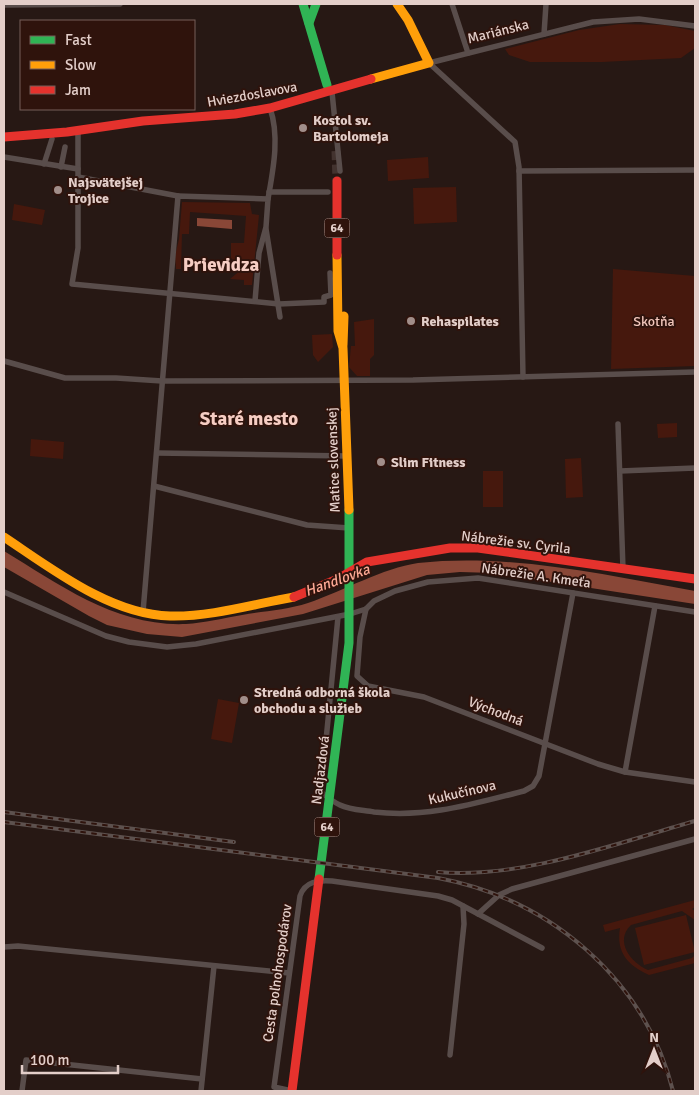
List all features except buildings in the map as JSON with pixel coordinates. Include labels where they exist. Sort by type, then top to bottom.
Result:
[{"type":"street","points":[[4,5],[120,4]]},
{"type":"street","points":[[303,4],[329,88],[340,171]]},
{"type":"street","points":[[309,4],[309,20]]},
{"type":"street","points":[[309,20],[316,4]]},
{"type":"street","points":[[397,4],[408,20],[429,64],[515,142],[519,172],[523,377]]},
{"type":"street","points":[[452,4],[468,53]]},
{"type":"street","points":[[544,34],[546,4]]},
{"type":"street","name":"Mariánska","points":[[312,98],[329,88],[593,22],[624,19],[695,26]]},
{"type":"street","name":"Hviezdoslavova","points":[[4,137],[78,131],[143,121],[229,114],[270,108],[312,98]]},
{"type":"street","points":[[255,300],[259,253],[266,227],[275,152],[274,120],[270,108]]},
{"type":"street","points":[[78,131],[78,248],[72,284],[168,294],[255,300],[279,304],[324,302],[324,297],[331,295],[335,274]]},
{"type":"street","points":[[44,164],[52,139]]},
{"type":"street","points":[[62,167],[65,147]]},
{"type":"street","points":[[4,157],[78,169]]},
{"type":"street","points":[[519,172],[695,170]]},
{"type":"street","points":[[78,177],[178,196],[268,199]]},
{"type":"street","name":"Matice slovenskej","points":[[337,181],[335,274],[338,331],[343,348],[350,572]]},
{"type":"street","points":[[270,192],[328,192]]},
{"type":"street","points":[[143,612],[168,294],[178,196]]},
{"type":"street","points":[[266,227],[280,317]]},
{"type":"street","points":[[4,361],[65,378],[116,378],[162,381],[523,377],[695,372]]},
{"type":"street","points":[[618,424],[623,569]]},
{"type":"street","points":[[157,453],[347,456]]},
{"type":"street","points":[[620,470],[695,468]]},
{"type":"street","points":[[154,486],[307,525],[349,528]]},
{"type":"street","name":"Nábrežie sv. Cyrila","points":[[4,537],[64,578],[102,598],[143,612],[185,616],[298,596],[367,562],[450,548],[478,548],[695,579]]},
{"type":"street","name":"Nadjazdová","points":[[292,1091],[349,638],[350,572]]},
{"type":"street","name":"Nábrežie A. Kmeťa","points":[[4,592],[106,636],[129,642],[167,647],[196,644],[338,617],[366,609],[374,601],[395,591],[428,582],[478,578],[695,612]]},
{"type":"street","points":[[544,743],[573,594]]},
{"type":"street","points":[[625,772],[655,606]]},
{"type":"street","name":"Východná","points":[[366,609],[360,637],[357,676],[368,686],[424,697],[598,764],[625,772],[695,782]]},
{"type":"street","name":"Kukučínova","points":[[338,617],[321,792],[341,805],[390,814],[421,814],[445,811],[524,790],[533,786],[539,776],[544,743]]},
{"type":"street","points":[[349,638],[360,637]]},
{"type":"street","points":[[478,914],[495,897],[512,889],[695,839]]},
{"type":"street","name":"Cesta poľnohospodárov","points":[[292,1091],[274,1087],[300,896],[304,887],[314,882],[332,881],[427,893],[463,906],[542,948]]},
{"type":"street","points":[[450,1055],[464,924],[463,906]]},
{"type":"street","points":[[4,946],[289,973]]},
{"type":"street","points":[[201,1091],[214,966]]},
{"type":"street","points":[[22,1091],[26,1060],[202,1079]]},
{"type":"green space","points":[[620,24],[665,25],[695,31],[695,48],[681,58],[602,62],[530,62],[509,55],[505,49],[579,30]]},
{"type":"green space","points":[[428,157],[429,178],[388,181],[387,160]]},
{"type":"green space","points":[[456,187],[457,222],[414,224],[413,188]]},
{"type":"green space","points":[[182,202],[250,203],[252,214],[259,215],[252,285],[244,285],[244,280],[230,279],[242,269],[231,258],[231,243],[244,243],[246,216],[190,212],[189,234],[182,234],[181,269],[176,269],[175,256],[179,239]]},
{"type":"green space","points":[[14,204],[45,210],[42,225],[12,220]]},
{"type":"green space","name":"Skotňa","points":[[613,269],[695,276],[695,366],[611,369]]},
{"type":"green space","points":[[374,319],[374,355],[370,359],[370,376],[357,376],[349,367],[351,346],[355,346],[354,322]]},
{"type":"green space","points":[[332,334],[333,347],[318,362],[313,355],[312,335]]},
{"type":"green space","points":[[677,423],[677,437],[658,438],[657,424]]},
{"type":"green space","points":[[31,439],[64,442],[63,459],[30,456]]},
{"type":"green space","points":[[581,458],[583,497],[566,498],[565,459]]},
{"type":"green space","points":[[483,471],[503,471],[503,507],[483,507]]},
{"type":"green space","points":[[218,699],[239,703],[232,743],[211,739]]},
{"type":"green space","points":[[695,900],[695,907],[692,909],[695,911],[695,920],[682,911],[631,925],[626,931],[624,944],[631,957],[648,970],[692,958],[695,955],[695,963],[649,975],[635,967],[625,957],[620,944],[620,928],[605,932],[603,925]]},
{"type":"green space","points":[[686,915],[695,952],[644,965],[635,928]]},
{"type":"shaded area","points":[[197,218],[232,220],[232,229],[197,226]]},
{"type":"shaded area","points":[[4,551],[68,590],[90,601],[136,619],[161,623],[186,624],[207,622],[292,607],[308,603],[377,575],[405,566],[418,563],[453,561],[522,563],[627,578],[695,591],[695,604],[494,573],[460,572],[427,575],[303,614],[182,637],[147,634],[107,625],[4,567]]},
{"type":"tunnel","points":[[336,151],[337,181]]},
{"type":"railway","points":[[4,812],[234,842]]},
{"type":"railway","points":[[438,872],[470,873],[535,865],[568,858],[695,821]]},
{"type":"railway","points":[[4,822],[438,878],[479,889],[518,904],[554,925],[587,950],[616,980],[640,1013],[659,1051],[673,1091]]},
{"type":"traffic: fast","points":[[303,4],[327,85]]},
{"type":"traffic: fast","points":[[309,23],[316,4]]},
{"type":"traffic: fast","points":[[319,879],[349,643],[349,510]]},
{"type":"traffic: slow","points":[[371,79],[429,63],[408,20],[397,4]]},
{"type":"traffic: slow","points":[[337,255],[338,331],[343,348],[349,510]]},
{"type":"traffic: slow","points":[[343,345],[344,316]]},
{"type":"traffic: slow","points":[[4,537],[83,588],[126,608],[148,614],[185,616],[232,610],[294,597]]},
{"type":"traffic: jam","points":[[4,137],[67,132],[143,121],[235,114],[270,108],[371,79]]},
{"type":"traffic: jam","points":[[337,181],[337,255]]},
{"type":"traffic: jam","points":[[294,597],[338,579],[367,562],[450,548],[478,548],[695,579]]},
{"type":"traffic: jam","points":[[292,1091],[319,879]]},
{"type":"place","name":"Kostol sv. Bartolomeja","points":[[303,128]]},
{"type":"place","name":"Najsvätejšej Trojice","points":[[58,190]]},
{"type":"place","name":"Rehaspilates","points":[[411,321]]},
{"type":"place","name":"Slim Fitness","points":[[381,462]]},
{"type":"place","name":"Stredná odborná škola obchodu a služieb","points":[[244,700]]},
{"type":"district","name":"Prievidza","points":[[221,264]]},
{"type":"district","name":"Staré mesto","points":[[249,418]]},
{"type":"water label","name":"Handlovka","points":[[337,580]]}]
